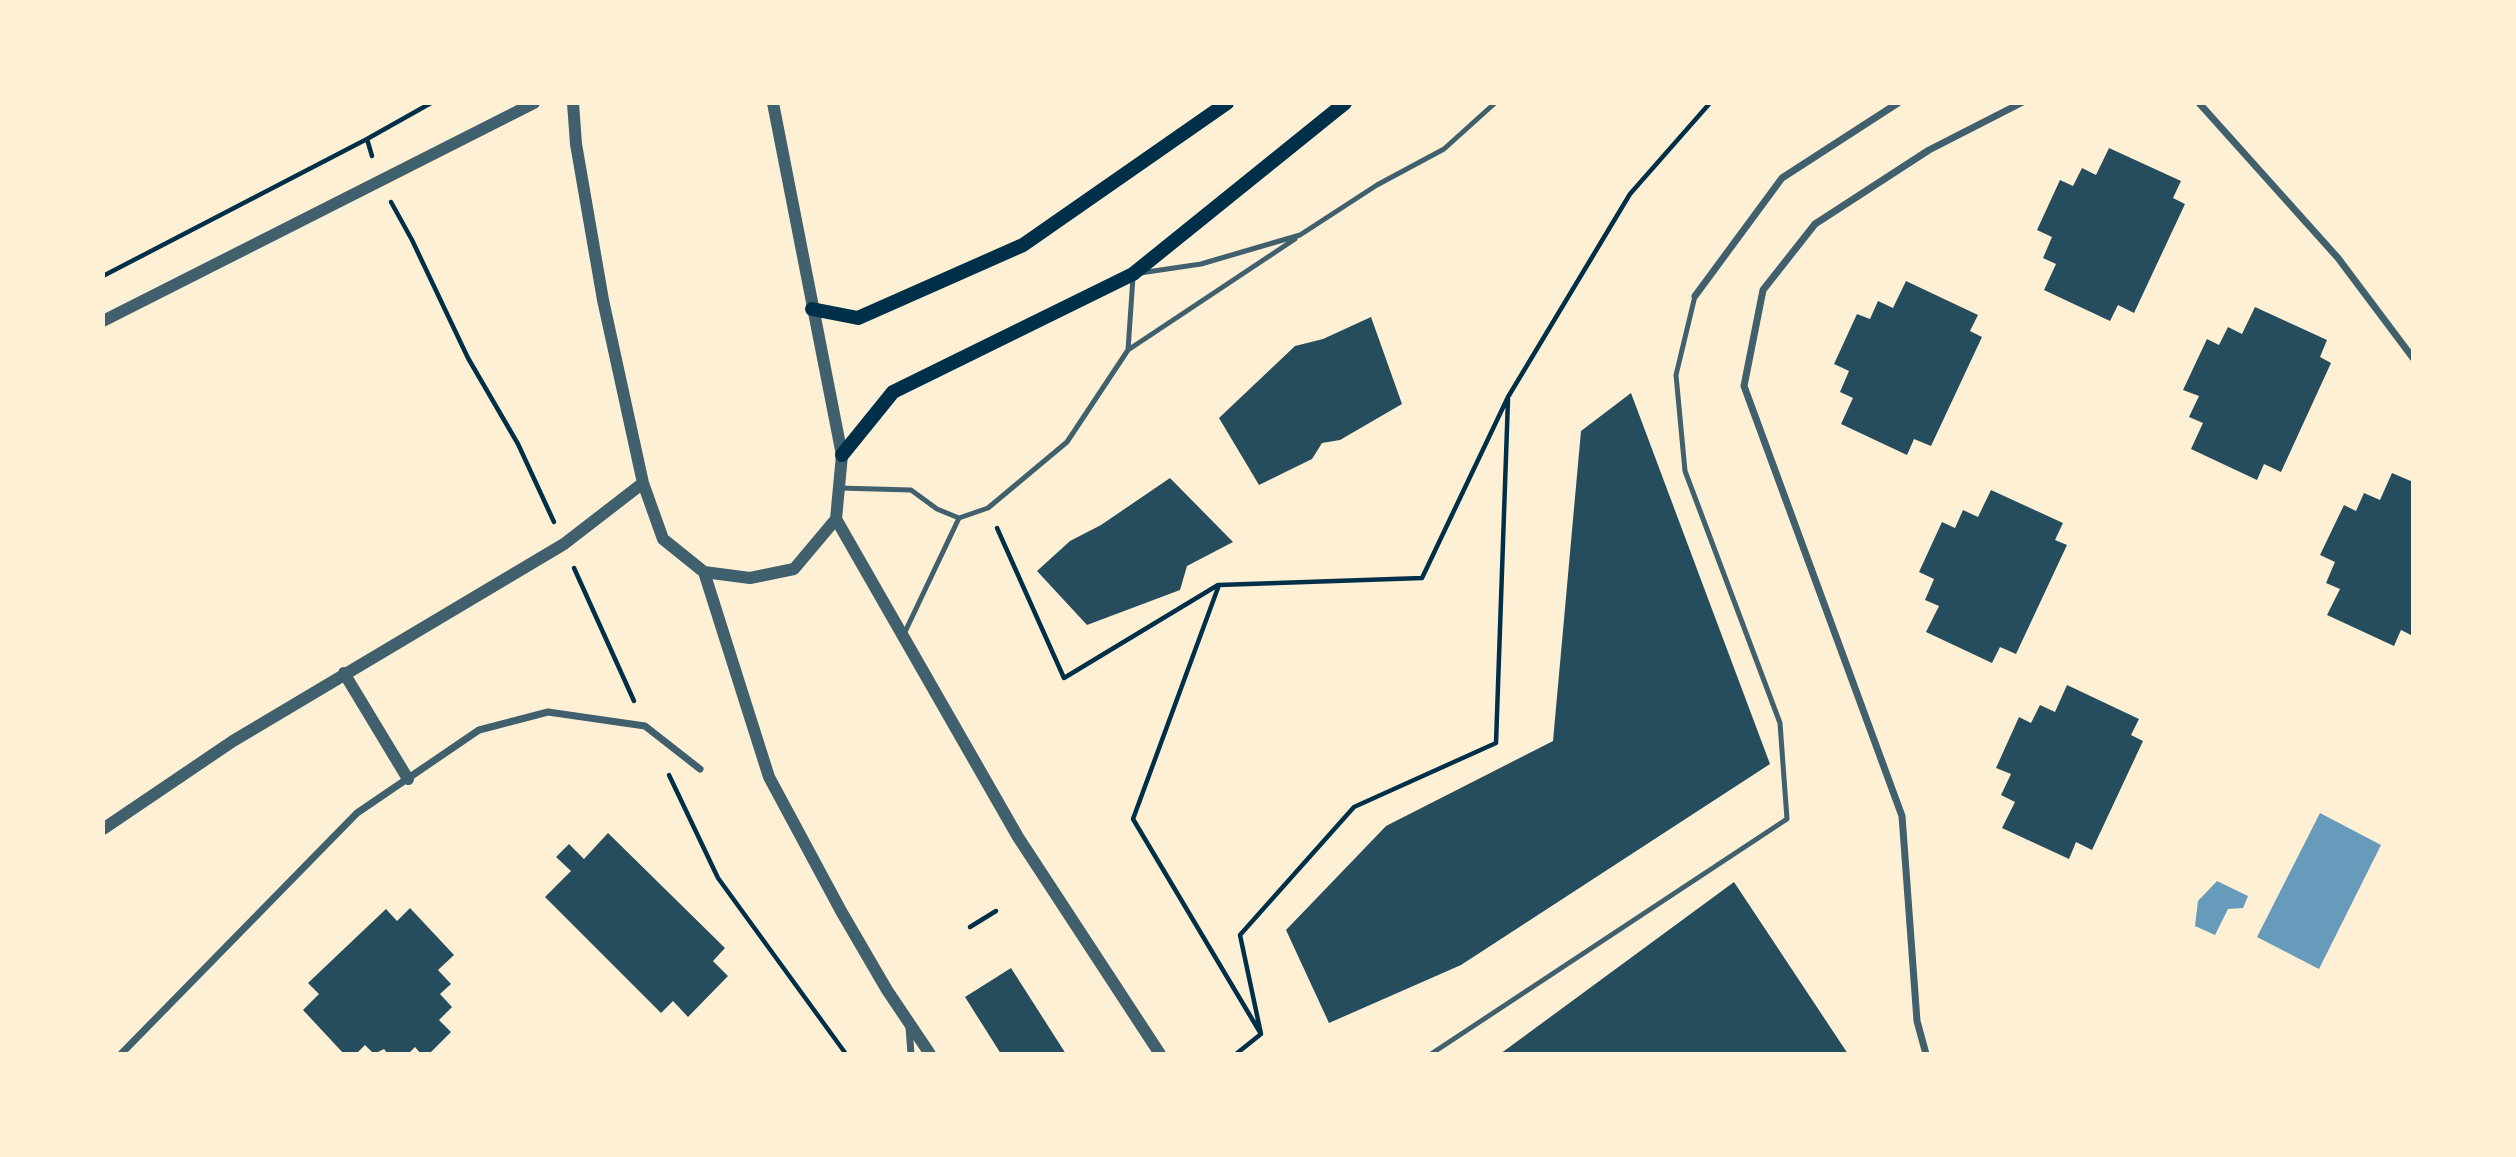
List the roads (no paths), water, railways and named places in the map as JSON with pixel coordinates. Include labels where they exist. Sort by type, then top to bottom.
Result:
[{"type":"main road","points":[[812,309],[858,318],[1023,245],[1227,103]]},
{"type":"main road","points":[[842,455],[893,392],[1133,274],[1345,103]]},
{"type":"street","points":[[103,321],[534,103]]},
{"type":"street","points":[[573,103],[576,144],[601,287],[643,483],[663,538],[704,572],[750,578],[794,569],[836,519],[842,455],[773,103]]},
{"type":"street","points":[[1695,296],[1782,178],[1898,103]]},
{"type":"street","points":[[1926,1054],[1917,1021],[1902,816],[1744,386],[1763,290],[1815,224],[1929,150],[2021,103]]},
{"type":"street","points":[[2199,103],[2338,258],[2413,358]]},
{"type":"street","points":[[103,829],[233,741],[564,544],[643,483]]},
{"type":"street","points":[[836,519],[1018,837],[1160,1054]]},
{"type":"street","points":[[704,572],[769,777],[841,911],[930,1054]]},
{"type":"street","points":[[344,673],[408,779]]},
{"type":"street","points":[[121,1054],[357,813],[479,730],[548,712],[645,726],[700,769]]},
{"type":"street","points":[[908,1019],[911,1054]]},
{"type":"lane","points":[[839,488],[911,490],[937,509],[960,518],[988,508],[1067,442],[1128,349],[1377,185],[1444,149],[1495,103]]},
{"type":"lane","points":[[1128,349],[1133,274],[1201,264],[1300,235]]},
{"type":"lane","points":[[1431,1054],[1787,819],[1780,723],[1685,471],[1676,375],[1695,296]]},
{"type":"lane","points":[[903,637],[960,518]]},
{"type":"water","points":[[2320,813],[2381,845],[2319,969],[2257,937]]},
{"type":"water","points":[[2217,881],[2248,896],[2243,908],[2228,909],[2215,935],[2195,926],[2198,901]]}]
